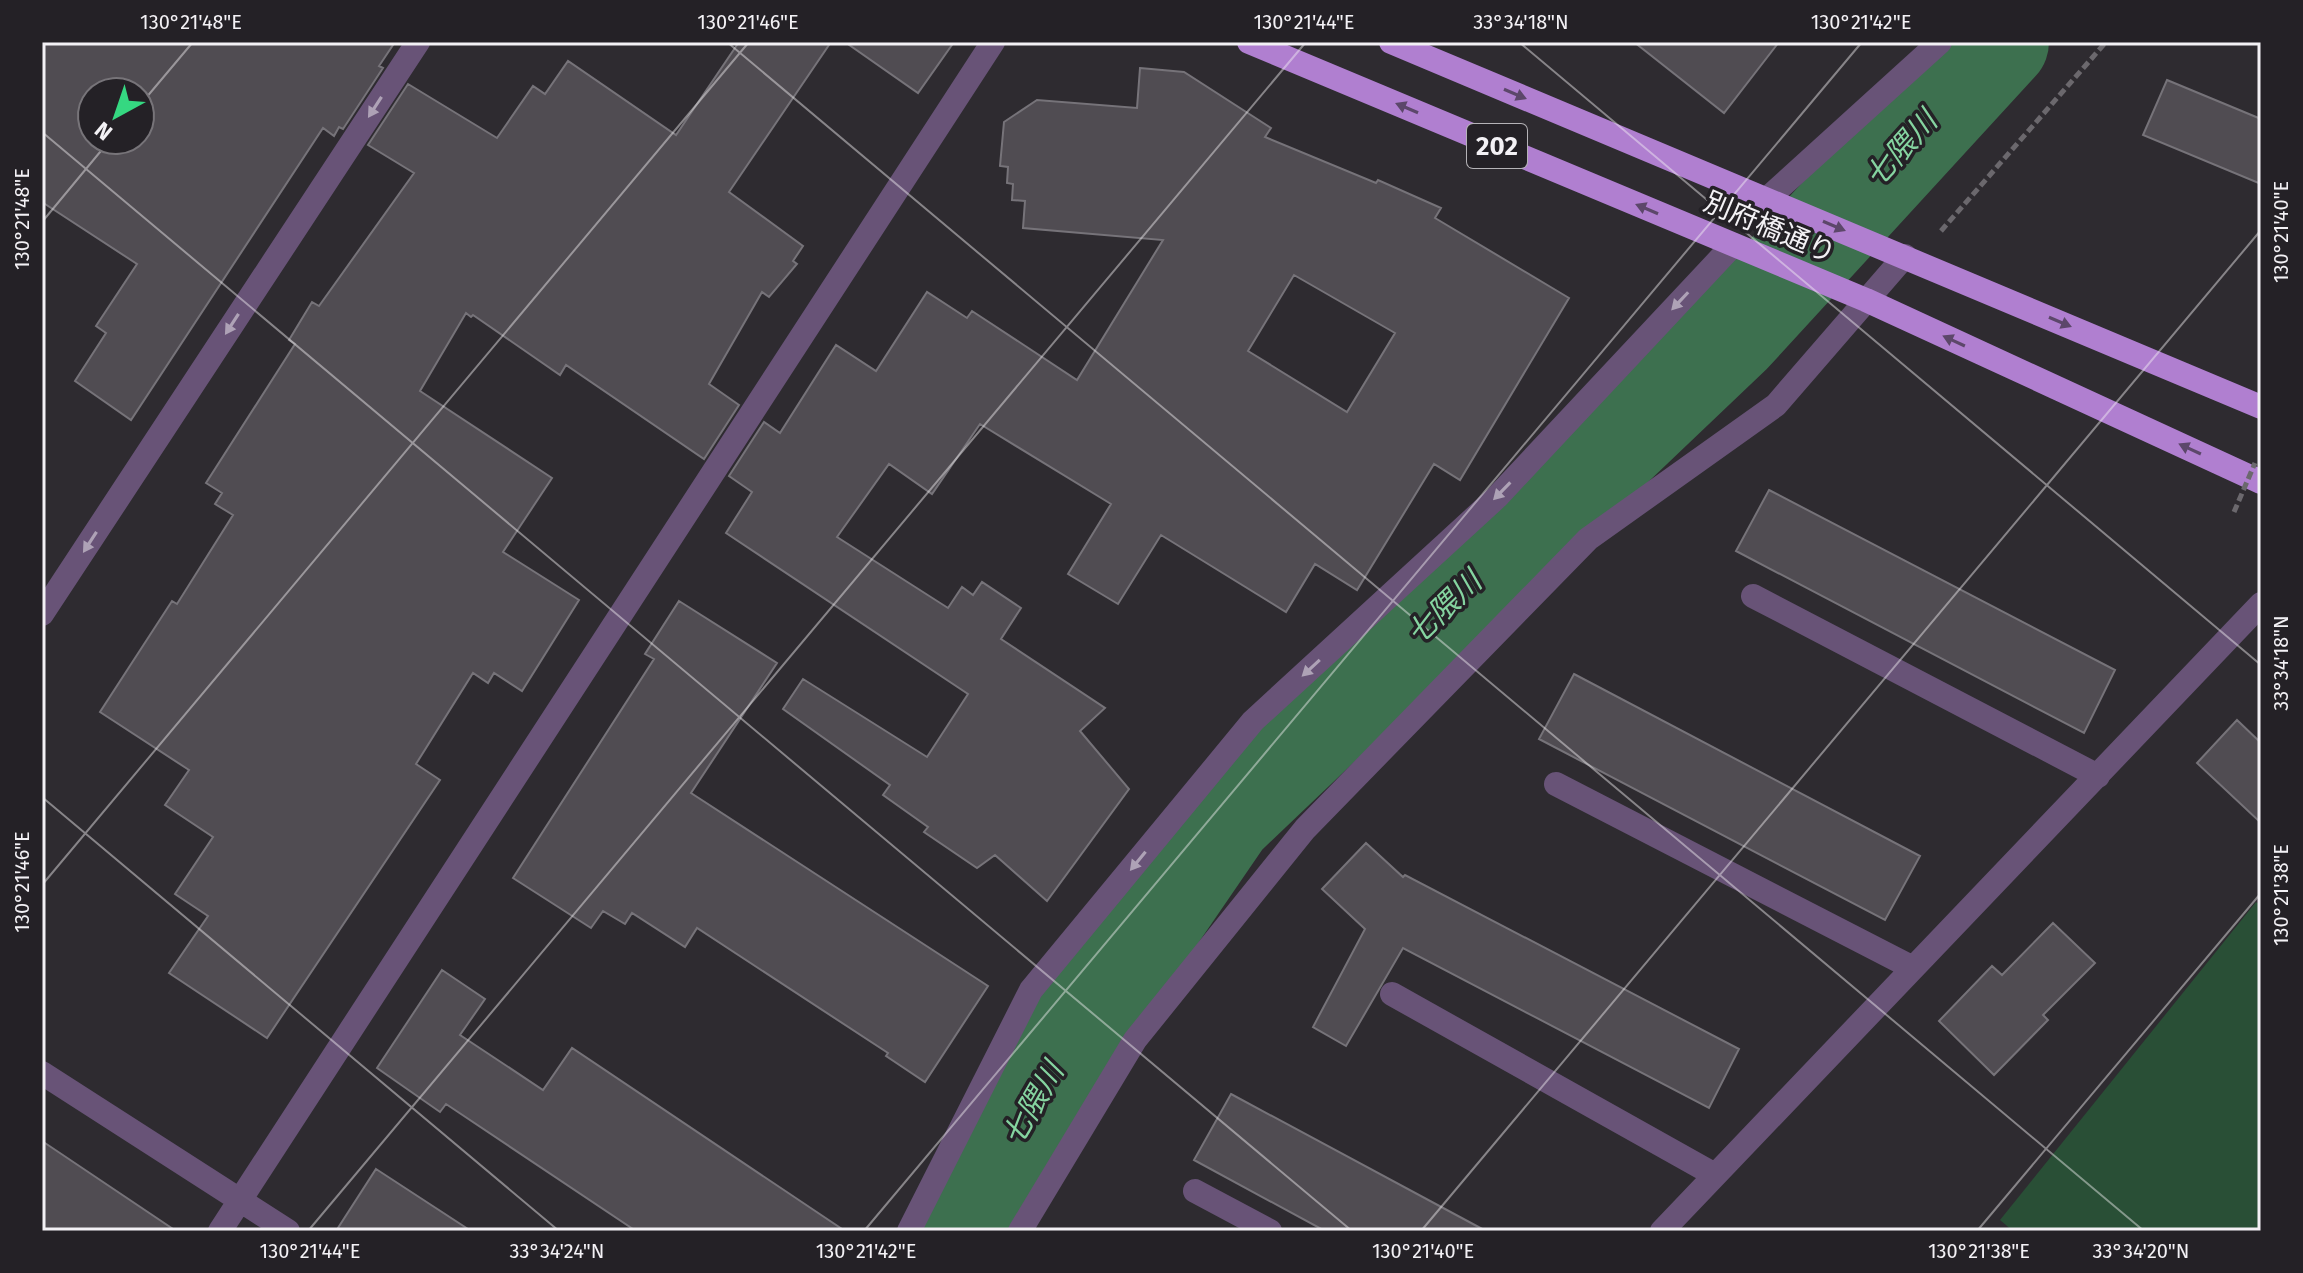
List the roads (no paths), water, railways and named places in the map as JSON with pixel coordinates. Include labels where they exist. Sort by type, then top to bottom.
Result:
[{"type":"highway","name":"別府橋通り","points":[[1249,42],[1866,300],[2258,472]]},
{"type":"highway","name":"別府橋通り","points":[[1392,42],[2261,407]]},
{"type":"street","points":[[42,614],[418,42]]},
{"type":"street","points":[[220,1231],[993,42]]},
{"type":"street","points":[[1775,202],[1940,42]]},
{"type":"street","points":[[909,1231],[1031,990],[1253,721],[1497,497],[1739,247]]},
{"type":"street","points":[[1020,1231],[1135,1040],[1305,829],[1588,539],[1776,405],[1866,300],[1895,252]]},
{"type":"street","points":[[1753,596],[2098,776]]},
{"type":"street","points":[[1662,1231],[2261,604]]},
{"type":"street","points":[[1556,784],[1913,968]]},
{"type":"street","points":[[1392,994],[1715,1175]]},
{"type":"street","points":[[42,1073],[288,1231]]},
{"type":"street","points":[[1195,1191],[1270,1231]]},
{"type":"waterway","name":"七隈川","points":[[963,1231],[1052,1068],[1224,817],[1732,333],[1999,42]]}]
